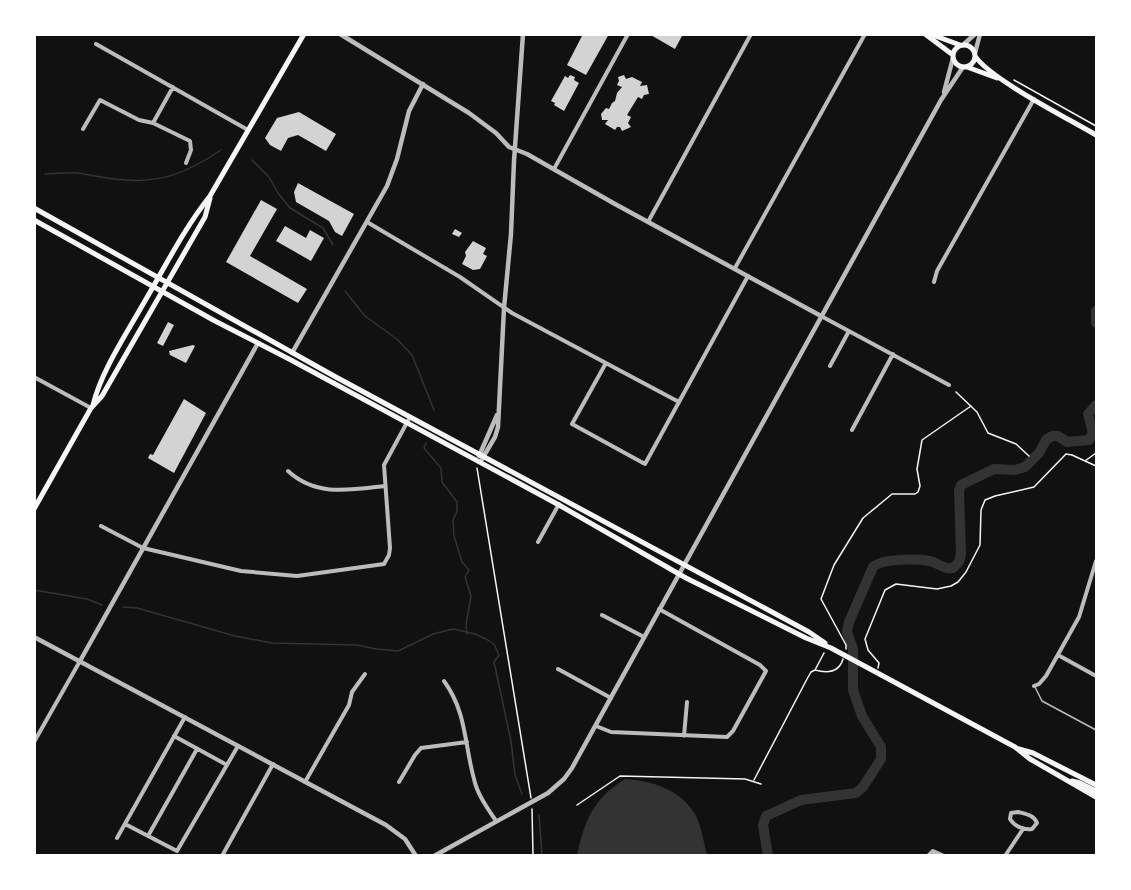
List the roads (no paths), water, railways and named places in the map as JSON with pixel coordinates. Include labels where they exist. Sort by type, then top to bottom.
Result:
[{"type":"main road","points":[[34,509],[92,406],[96,392],[158,278],[192,219],[210,196],[304,34]]},
{"type":"main road","points":[[925,34],[953,56],[957,65],[1005,78]]},
{"type":"main road","points":[[930,34],[970,46],[982,65],[1096,135]]},
{"type":"main road","points":[[953,56],[956,48],[962,45]]},
{"type":"main road","points":[[965,67],[973,63],[975,55]]},
{"type":"main road","points":[[92,406],[102,396],[168,284],[205,217],[210,196]]},
{"type":"main road","points":[[34,208],[409,420],[478,463],[683,564],[809,632],[831,648]]},
{"type":"main road","points":[[34,220],[258,343],[482,455],[678,574],[839,652],[1015,747],[1033,753],[1096,785]]},
{"type":"main road","points":[[122,343],[122,352],[127,355]]},
{"type":"main road","points":[[1015,747],[1030,759],[1096,796]]},
{"type":"main road","points":[[1067,780],[1080,783],[1096,791]]},
{"type":"street","points":[[340,34],[489,127],[514,150],[527,154],[949,385]]},
{"type":"street","points":[[478,463],[495,437],[498,427],[504,308],[511,234],[514,150],[524,34]]},
{"type":"street","points":[[553,170],[628,34]]},
{"type":"street","points":[[648,222],[751,34]]},
{"type":"street","points":[[735,268],[865,34]]},
{"type":"street","points":[[962,45],[975,34]]},
{"type":"street","points":[[975,55],[980,34]]},
{"type":"street","points":[[96,44],[249,130]]},
{"type":"street","points":[[941,100],[953,56]]},
{"type":"street","points":[[434,855],[531,803],[558,784],[572,768],[941,100],[956,75],[965,67]]},
{"type":"street","points":[[292,353],[387,186],[397,159],[409,111],[423,84]]},
{"type":"street","points":[[153,123],[173,87]]},
{"type":"street","points":[[934,282],[937,271],[1034,98]]},
{"type":"street","points":[[84,129],[100,100],[139,120],[153,123],[190,141],[191,150],[186,163]]},
{"type":"street","points":[[367,222],[460,277],[504,308],[679,402]]},
{"type":"street","points":[[606,363],[572,424],[645,464],[748,276]]},
{"type":"street","points":[[830,366],[849,331]]},
{"type":"street","points":[[34,742],[258,343]]},
{"type":"street","points":[[852,430],[893,354]]},
{"type":"street","points":[[34,376],[92,406]]},
{"type":"street","points":[[101,526],[143,548],[241,571],[297,576],[379,566],[387,561],[390,548],[384,465],[409,420]]},
{"type":"street","points":[[288,471],[301,483],[338,491],[385,486]]},
{"type":"street","points":[[538,542],[560,502]]},
{"type":"street","points":[[1034,686],[1043,680],[1079,617],[1096,561]]},
{"type":"street","points":[[596,726],[611,732],[724,738],[733,731],[766,671],[760,665],[659,609]]},
{"type":"street","points":[[602,615],[644,637]]},
{"type":"street","points":[[34,637],[391,828],[405,839],[416,855]]},
{"type":"street","points":[[1058,655],[1096,676]]},
{"type":"street","points":[[558,669],[612,698]]},
{"type":"street","points":[[305,782],[349,705],[352,692],[365,674]]},
{"type":"street","points":[[444,681],[463,720],[475,784],[496,821]]},
{"type":"street","points":[[684,736],[687,702]]},
{"type":"street","points":[[117,838],[185,717]]},
{"type":"street","points":[[174,736],[227,765]]},
{"type":"street","points":[[399,782],[415,755],[422,748],[467,742]]},
{"type":"street","points":[[125,824],[177,851],[238,746]]},
{"type":"street","points":[[148,836],[197,749]]},
{"type":"street","points":[[222,855],[273,764]]},
{"type":"street","points":[[1018,812],[1037,820],[1038,823],[1032,829],[1023,828],[1012,822],[1011,813],[1018,812]]},
{"type":"street","points":[[1005,855],[1023,828]]},
{"type":"street","points":[[928,855],[933,851],[944,855]]},
{"type":"lane","points":[[1034,686],[1042,700],[1096,730]]},
{"type":"waterway","points":[[45,174],[78,173],[131,180],[158,179],[184,171],[221,150]]},
{"type":"waterway","points":[[252,160],[269,177],[290,208],[323,228],[333,245]]},
{"type":"waterway","points":[[345,291],[365,316],[398,340],[412,355],[434,410]]},
{"type":"waterway","points":[[1096,311],[1096,323]]},
{"type":"waterway","points":[[768,856],[763,825],[766,816],[801,800],[856,793],[863,787],[881,759],[881,747],[862,716],[853,690],[853,649],[847,632],[849,622],[873,567],[884,562],[909,560],[930,561],[953,568],[959,562],[961,554],[959,491],[961,485],[994,469],[1015,470],[1025,467],[1039,453],[1046,440],[1052,436],[1058,436],[1067,442],[1089,440],[1093,433],[1088,414],[1096,405]]},
{"type":"waterway","points":[[426,443],[424,448],[441,468],[442,482],[457,502],[457,511],[453,520],[454,536],[462,562],[469,570],[465,577],[471,596],[466,625],[467,634]]},
{"type":"waterway","points":[[34,590],[87,599],[102,605]]},
{"type":"waterway","points":[[123,607],[137,608],[235,636],[272,643],[357,645],[398,651],[433,634],[453,629],[475,634],[488,640],[494,644],[499,655],[494,662],[511,741],[515,775],[522,794]]},
{"type":"waterway","points":[[539,815],[542,856]]}]
